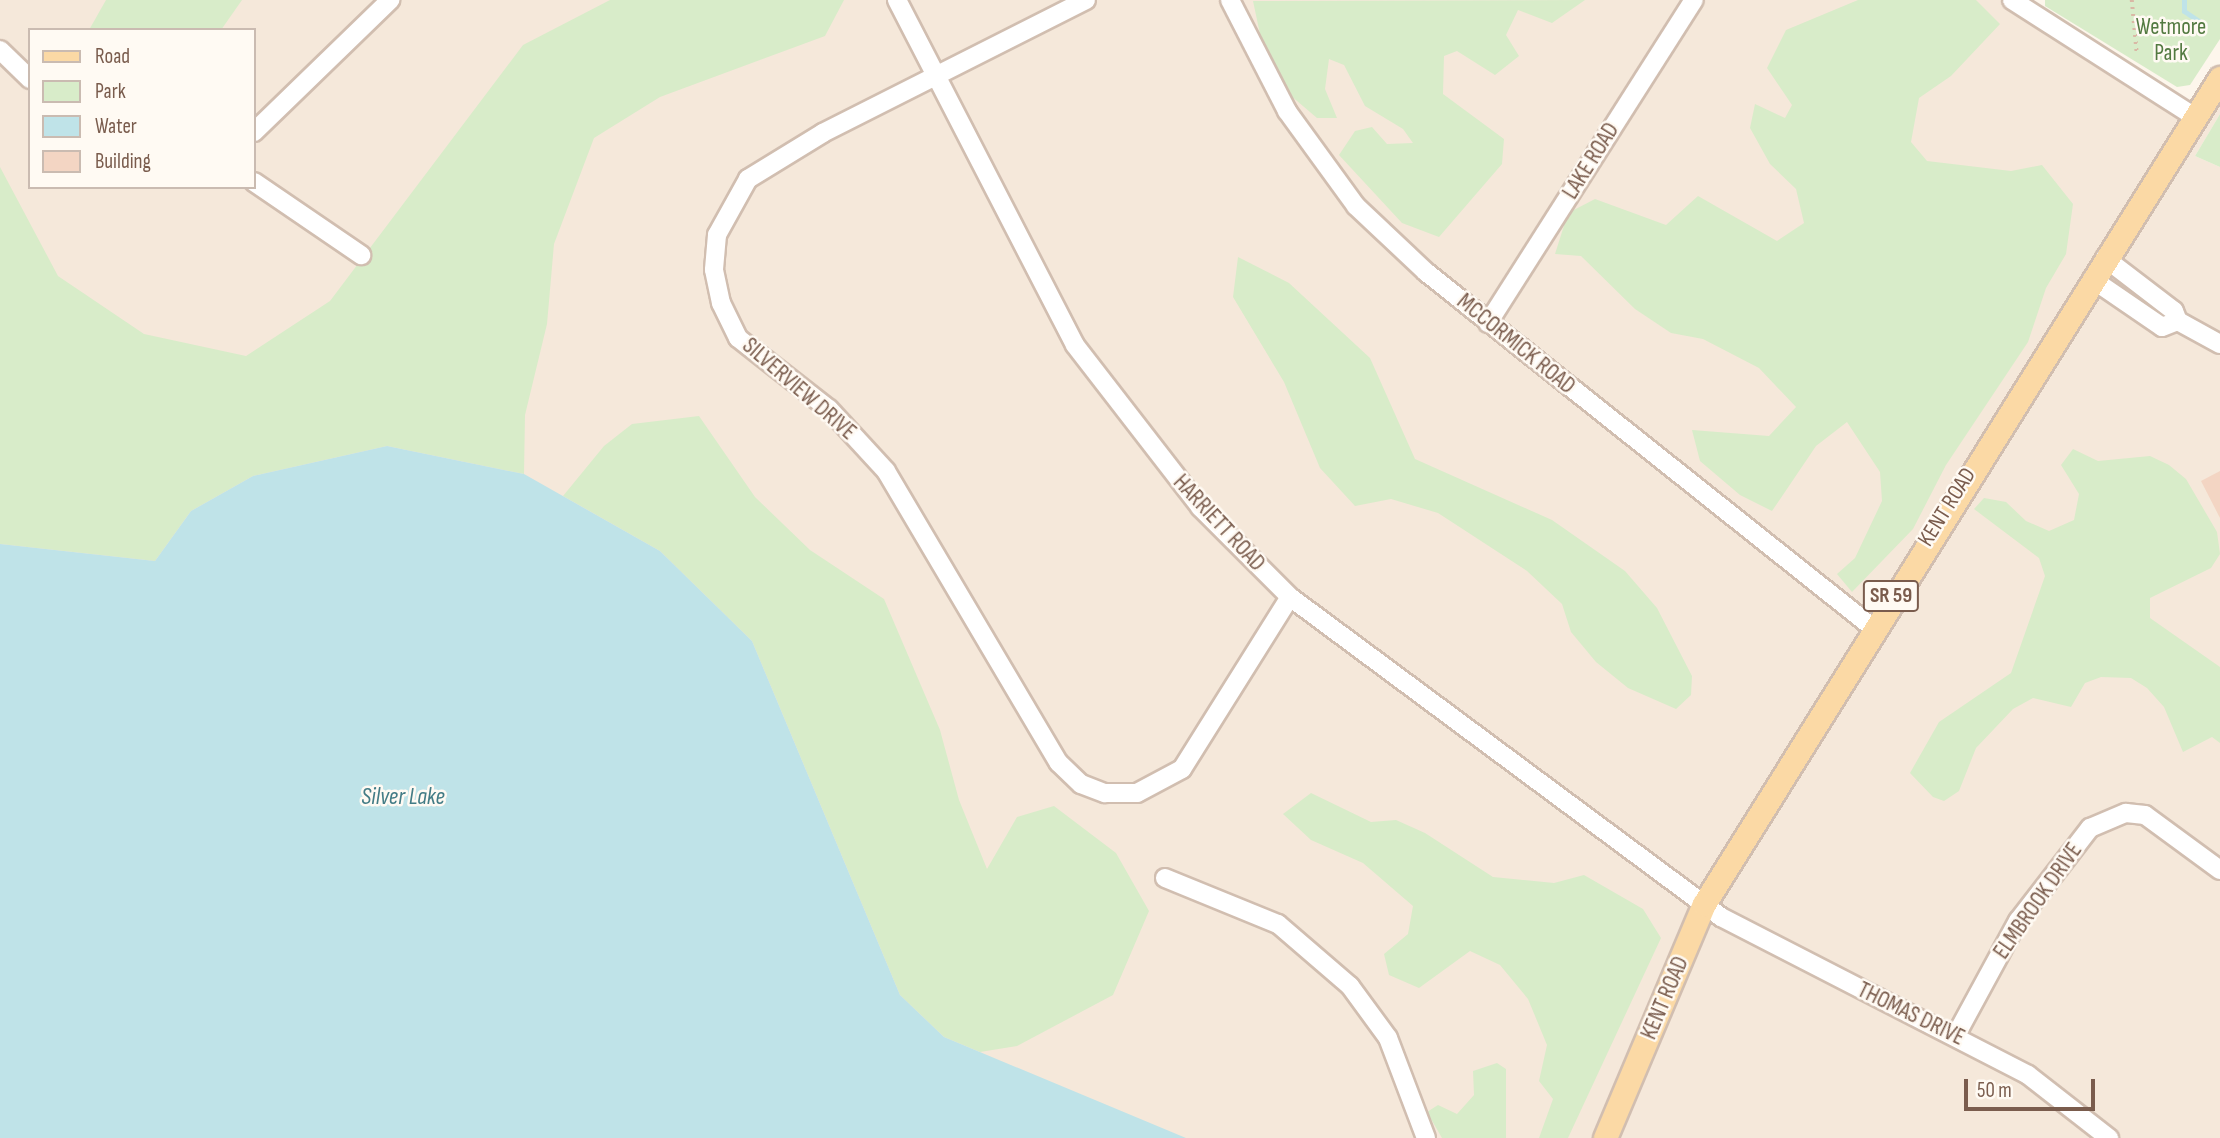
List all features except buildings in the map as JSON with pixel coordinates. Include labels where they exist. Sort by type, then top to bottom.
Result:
[{"type":"main road","name":"KENT ROAD","points":[[1605,1138],[1704,904],[1872,627],[2220,78]]},
{"type":"street","points":[[256,130],[390,0]]},
{"type":"street","name":"HARRIETT ROAD","points":[[897,0],[1075,345],[1200,507],[1290,597],[1704,904]]},
{"type":"street","name":"SILVERVIEW DRIVE","points":[[1086,0],[935,76],[748,179],[717,235],[714,270],[738,338],[829,409],[886,471],[1059,763],[1081,784],[1105,793],[1137,793],[1182,769],[1290,597]]},
{"type":"street","name":"MCCORMICK ROAD","points":[[1230,0],[1287,111],[1328,174],[1404,253],[1488,323],[1872,627]]},
{"type":"street","name":"LAKE ROAD","points":[[1488,323],[1694,0]]},
{"type":"street","points":[[2016,1],[2195,117]]},
{"type":"street","points":[[0,50],[28,77]]},
{"type":"street","points":[[256,183],[361,255]]},
{"type":"street","points":[[2105,258],[2174,311],[2178,321],[2220,344]]},
{"type":"street","points":[[2092,279],[2162,327],[2178,321]]},
{"type":"street","name":"ELMBROOK DRIVE","points":[[1956,1035],[2018,921],[2090,828],[2126,813],[2145,815],[2220,870]]},
{"type":"street","points":[[1165,878],[1278,925],[1350,986],[1388,1038],[1426,1138]]},
{"type":"street","name":"THOMAS DRIVE","points":[[1704,904],[1772,944],[1956,1035],[2028,1075],[2109,1138]]},
{"type":"path","points":[[2132,0],[2137,54]]},
{"type":"shaded area","points":[[0,0],[2019,0],[2195,117],[2003,421],[2017,427],[2220,103],[2220,114],[2195,156],[2220,167],[2220,1138],[0,1138]]},
{"type":"green space","points":[[106,0],[242,0],[222,28],[90,28]]},
{"type":"green space","points":[[610,0],[844,0],[825,36],[660,97],[594,138],[554,244],[547,324],[525,415],[524,474],[387,446],[253,476],[191,511],[155,561],[0,544],[0,167],[58,276],[144,334],[246,356],[330,301],[523,45]]},
{"type":"green space","points":[[1585,0],[1552,23],[1518,10],[1506,35],[1519,56],[1495,75],[1457,51],[1444,56],[1443,94],[1504,139],[1502,164],[1439,237],[1402,223],[1339,155],[1355,131],[1372,127],[1387,144],[1413,143],[1403,129],[1365,106],[1344,65],[1329,59],[1325,89],[1337,118],[1317,118],[1290,95],[1264,53],[1253,1]]},
{"type":"green space","points":[[1858,0],[1976,0],[2000,24],[1951,76],[1919,98],[1911,142],[1927,161],[2011,171],[2042,165],[2073,204],[2066,254],[2046,288],[2028,342],[1946,465],[1913,529],[1852,592],[1837,574],[1855,558],[1882,501],[1880,472],[1847,422],[1816,446],[1772,511],[1740,495],[1700,461],[1692,430],[1769,436],[1796,407],[1759,368],[1703,339],[1671,333],[1635,309],[1581,256],[1555,254],[1568,213],[1595,199],[1666,225],[1698,196],[1777,241],[1804,223],[1796,189],[1770,164],[1750,128],[1755,104],[1785,118],[1792,105],[1767,68],[1786,30]]},
{"type":"green space","name":"Wetmore Park","points":[[2045,0],[2220,0],[2220,39],[2190,85],[2177,87],[2045,6]]},
{"type":"green space","points":[[2220,114],[2220,167],[2195,156]]},
{"type":"green space","points":[[1238,257],[1289,283],[1370,358],[1415,459],[1552,520],[1625,571],[1657,608],[1692,676],[1691,695],[1676,709],[1628,688],[1596,662],[1571,632],[1562,604],[1527,571],[1438,513],[1391,499],[1355,506],[1320,468],[1284,382],[1233,297]]},
{"type":"green space","points":[[699,416],[755,497],[810,550],[884,599],[940,730],[959,800],[987,869],[1017,817],[1054,806],[1116,853],[1149,911],[1113,995],[1017,1046],[980,1052],[944,1037],[900,995],[752,641],[660,551],[563,496],[604,446],[632,424]]},
{"type":"green space","points":[[2073,449],[2098,461],[2150,456],[2169,465],[2186,479],[2217,532],[2220,554],[2211,568],[2150,598],[2150,618],[2220,667],[2220,743],[2212,737],[2183,752],[2164,707],[2147,688],[2131,678],[2101,677],[2085,683],[2071,707],[2033,698],[2013,709],[1976,748],[1959,791],[1944,801],[1933,797],[1910,773],[1939,722],[2011,673],[2045,576],[2039,558],[1974,509],[1984,498],[2006,502],[2026,521],[2049,531],[2074,520],[2079,494],[2061,465]]},
{"type":"green space","points":[[1311,793],[1371,822],[1396,820],[1425,833],[1493,877],[1554,883],[1584,875],[1643,909],[1661,938],[1568,1138],[1539,1138],[1553,1099],[1539,1081],[1547,1045],[1528,999],[1500,965],[1470,951],[1419,988],[1389,975],[1384,954],[1408,934],[1413,906],[1363,863],[1311,840],[1283,814]]},
{"type":"green space","points":[[1497,1063],[1506,1069],[1506,1138],[1442,1138],[1427,1112],[1438,1105],[1457,1114],[1474,1095],[1473,1071]]},
{"type":"water","name":"Silver Lake","points":[[387,446],[524,474],[660,551],[752,641],[900,995],[944,1037],[1186,1138],[0,1138],[0,544],[155,561],[191,511],[253,476]]},
{"type":"waterway","points":[[2184,0],[2184,11],[2205,25]]}]
